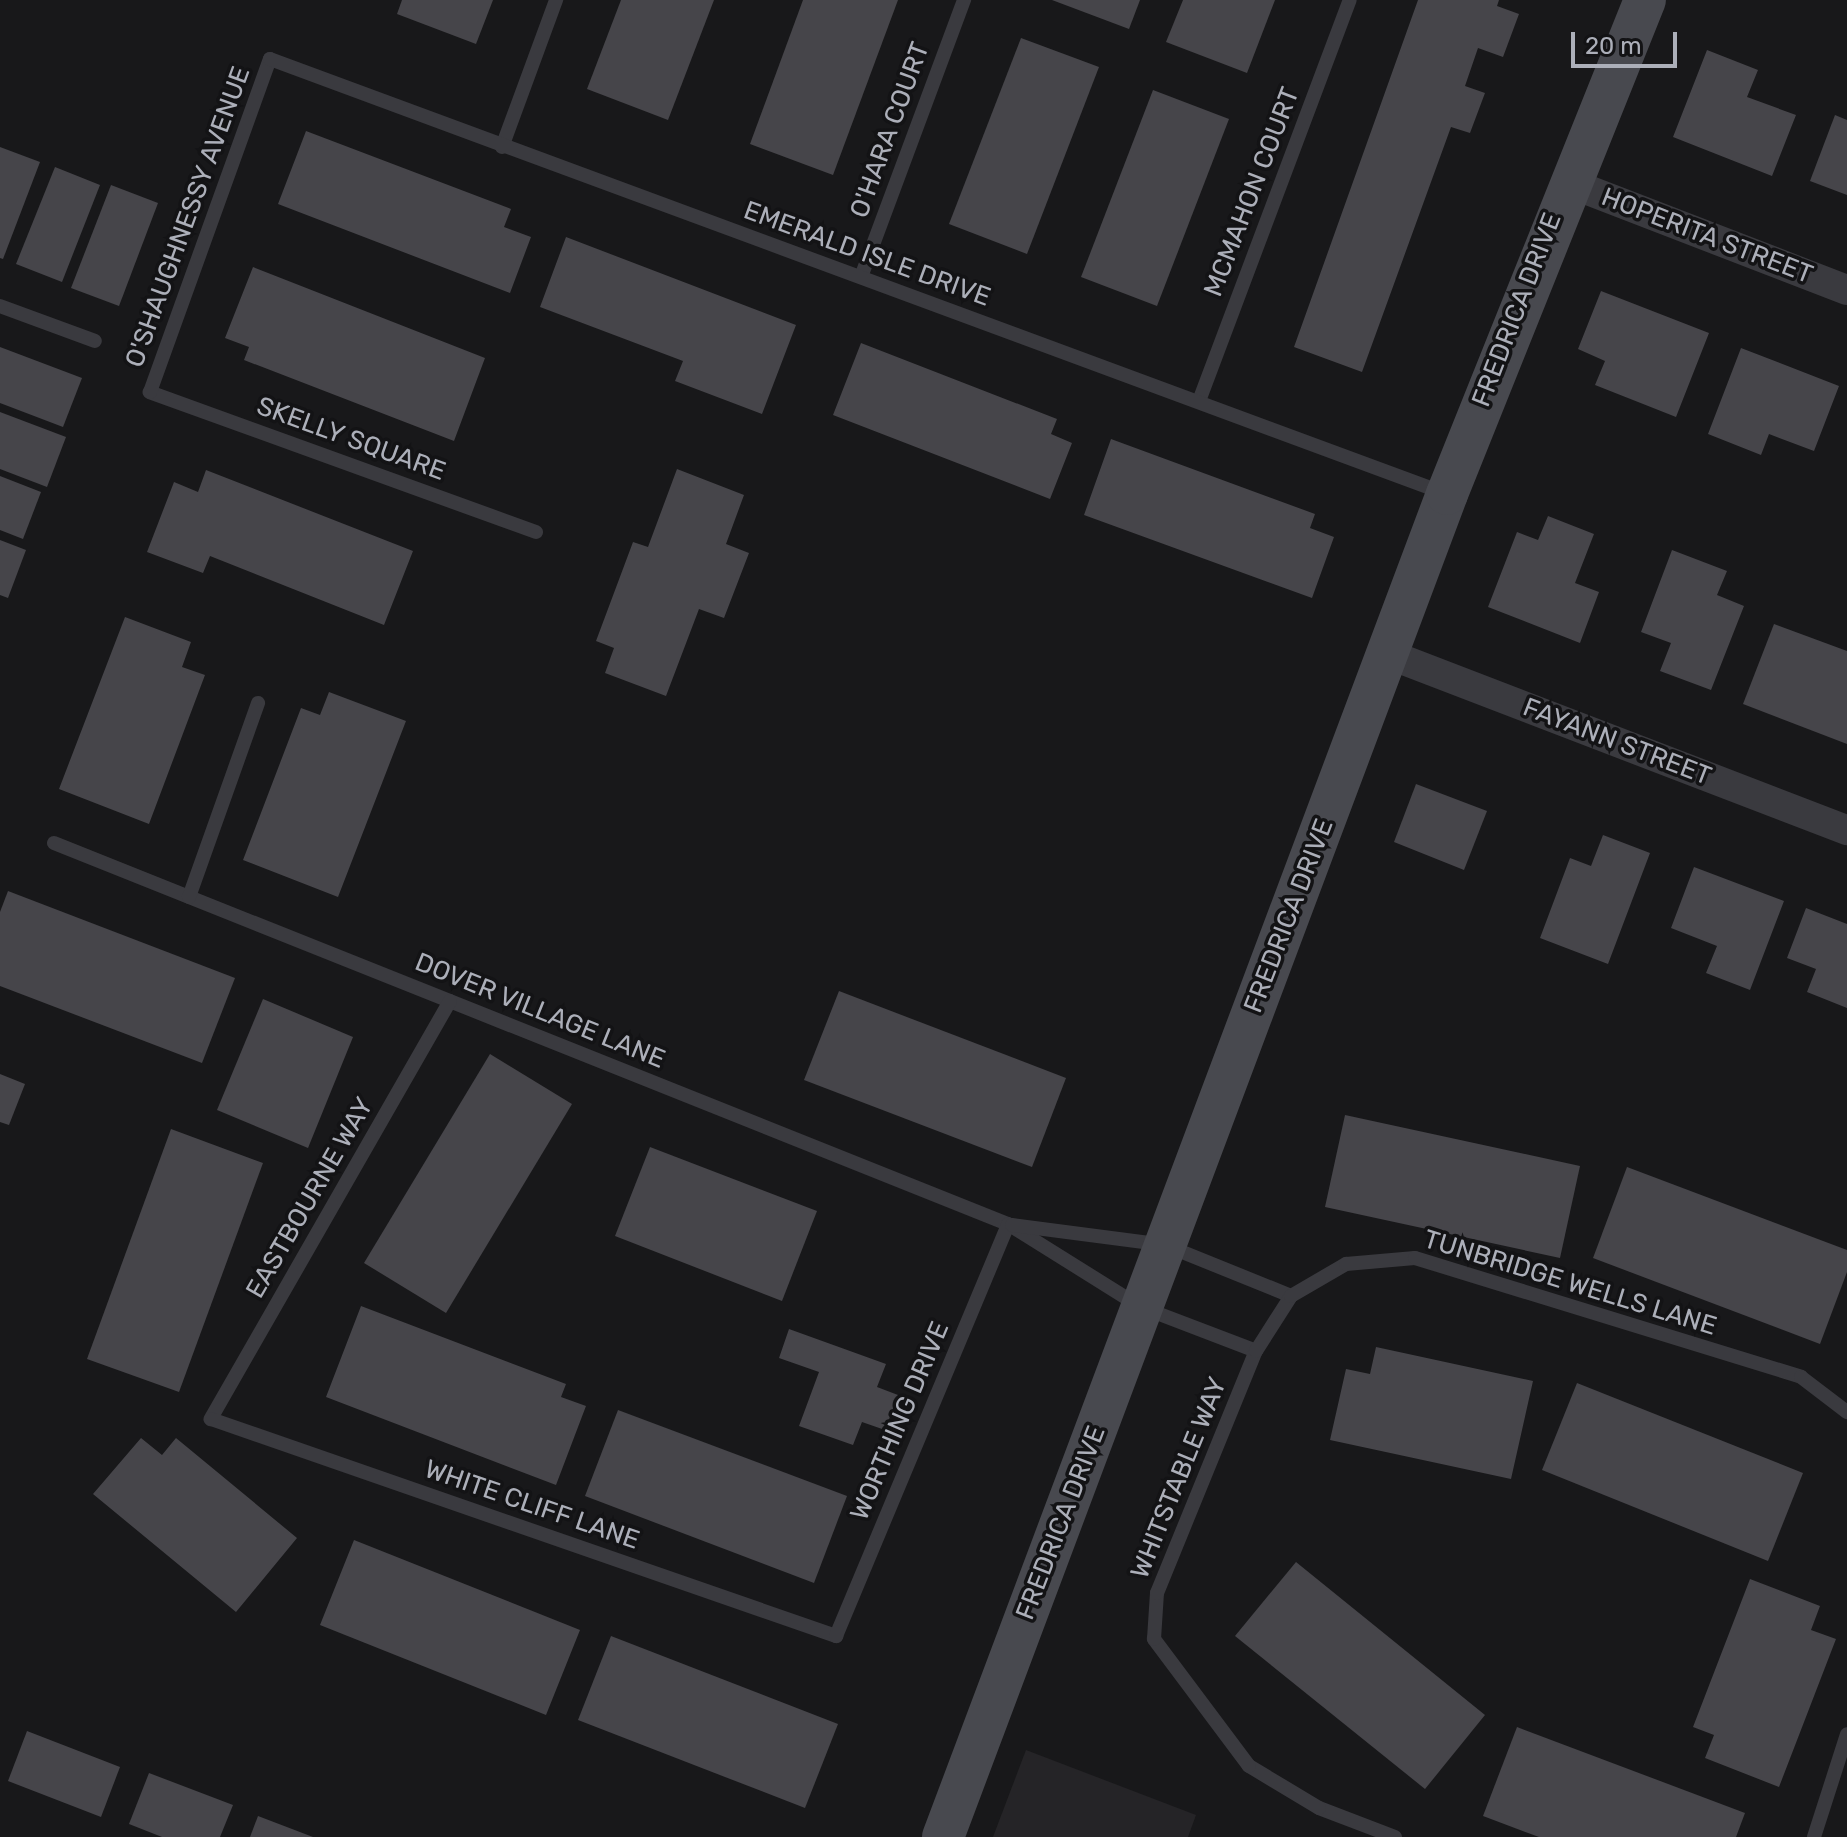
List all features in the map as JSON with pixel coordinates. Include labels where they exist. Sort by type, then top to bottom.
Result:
[{"type":"street","name":"FREDRICA DRIVE","points":[[943,1837],[1447,494],[1567,182],[1645,0]]},
{"type":"street","name":"HOPERITA STREET","points":[[1567,182],[1847,290]]},
{"type":"street","name":"FAYANN STREET","points":[[1388,654],[1847,830]]},
{"type":"lane","points":[[502,147],[556,0]]},
{"type":"lane","name":"O'HARA COURT","points":[[861,277],[964,0]]},
{"type":"lane","name":"MCMAHON COURT","points":[[1199,401],[1350,0]]},
{"type":"lane","name":"EMERALD ISLE DRIVE","points":[[270,59],[1447,494]]},
{"type":"lane","name":"O'SHAUGHNESSY AVENUE","points":[[150,392],[270,59]]},
{"type":"lane","points":[[0,306],[95,341]]},
{"type":"lane","name":"SKELLY SQUARE","points":[[150,392],[536,532]]},
{"type":"lane","points":[[189,897],[258,703]]},
{"type":"lane","name":"DOVER VILLAGE LANE","points":[[54,843],[1008,1224],[1141,1307],[1256,1351]]},
{"type":"lane","name":"EASTBOURNE WAY","points":[[211,1419],[450,1001]]},
{"type":"lane","name":"DOVER VILLAGE LANE","points":[[1008,1224],[1165,1245],[1291,1296]]},
{"type":"lane","name":"WORTHING DRIVE","points":[[836,1636],[1008,1224]]},
{"type":"lane","name":"TUNBRIDGE WELLS LANE","points":[[1256,1351],[1291,1296],[1346,1264],[1415,1258],[1801,1377],[1847,1412]]},
{"type":"lane","name":"WHITSTABLE WAY","points":[[1256,1351],[1157,1593],[1154,1639],[1249,1766],[1319,1808],[1395,1837]]},
{"type":"lane","name":"WHITE CLIFF LANE","points":[[211,1419],[836,1636]]},
{"type":"lane","points":[[1814,1837],[1847,1734]]},
{"type":"shaded area","points":[[1026,1750],[1196,1815],[1188,1837],[993,1837]]},
{"type":"building","points":[[402,0],[493,0],[476,44],[397,14]]},
{"type":"building","points":[[621,0],[714,0],[668,120],[587,89]]},
{"type":"building","points":[[803,0],[898,0],[833,175],[750,144]]},
{"type":"building","points":[[1052,0],[1140,0],[1129,29]]},
{"type":"building","points":[[1183,0],[1275,0],[1247,73],[1166,42]]},
{"type":"building","points":[[1418,0],[1499,0],[1497,6],[1519,14],[1503,57],[1478,48],[1465,86],[1485,93],[1470,133],[1451,127],[1362,372],[1294,347]]},
{"type":"building","points":[[1021,38],[1099,67],[1027,254],[949,224]]},
{"type":"building","points":[[1707,50],[1758,70],[1747,97],[1796,115],[1772,176],[1673,137]]},
{"type":"building","points":[[1153,90],[1229,119],[1157,306],[1081,277]]},
{"type":"building","points":[[1835,115],[1847,120],[1847,195],[1810,181]]},
{"type":"building","points":[[306,131],[511,209],[504,227],[531,237],[510,293],[278,204]]},
{"type":"building","points":[[0,147],[40,162],[3,259],[0,258]]},
{"type":"building","points":[[55,167],[100,185],[62,282],[16,264]]},
{"type":"building","points":[[111,185],[158,203],[119,306],[71,288]]},
{"type":"building","points":[[566,237],[796,325],[762,414],[675,381],[683,361],[540,307]]},
{"type":"building","points":[[253,267],[485,358],[454,441],[244,360],[249,347],[225,338]]},
{"type":"building","points":[[1601,291],[1709,333],[1676,417],[1595,385],[1605,361],[1578,349]]},
{"type":"building","points":[[861,343],[1057,419],[1051,434],[1072,443],[1050,499],[833,415]]},
{"type":"building","points":[[0,347],[82,378],[63,427],[0,403]]},
{"type":"building","points":[[1741,348],[1839,386],[1814,451],[1769,434],[1761,455],[1708,434]]},
{"type":"building","points":[[0,412],[66,437],[47,487],[0,469]]},
{"type":"building","points":[[1111,439],[1315,514],[1310,528],[1334,537],[1312,598],[1084,515]]},
{"type":"building","points":[[677,469],[744,495],[726,544],[749,553],[724,618],[699,609],[666,696],[605,673],[614,648],[596,641],[633,542],[648,547]]},
{"type":"building","points":[[206,470],[413,551],[384,625],[210,556],[203,573],[147,552],[174,482],[198,492]]},
{"type":"building","points":[[0,476],[41,492],[23,539],[0,530]]},
{"type":"building","points":[[1548,516],[1594,534],[1575,583],[1599,592],[1580,643],[1488,607],[1517,532],[1538,540]]},
{"type":"building","points":[[0,540],[26,550],[8,598],[0,595]]},
{"type":"building","points":[[1672,550],[1727,571],[1717,595],[1744,606],[1711,690],[1660,671],[1671,643],[1641,632]]},
{"type":"building","points":[[125,617],[191,642],[182,667],[205,675],[149,824],[59,789]]},
{"type":"building","points":[[1774,624],[1847,651],[1847,744],[1743,704]]},
{"type":"building","points":[[329,692],[406,721],[338,897],[243,860],[301,708],[320,715]]},
{"type":"building","points":[[1416,784],[1487,811],[1464,870],[1394,842]]},
{"type":"building","points":[[1603,835],[1650,853],[1608,964],[1540,938],[1570,858],[1591,866]]},
{"type":"building","points":[[1694,867],[1784,901],[1750,990],[1706,973],[1717,946],[1671,928]]},
{"type":"building","points":[[8,891],[235,978],[202,1063],[0,986],[0,912]]},
{"type":"building","points":[[1806,908],[1847,924],[1847,1008],[1807,992],[1816,969],[1787,958]]},
{"type":"building","points":[[839,991],[1066,1078],[1032,1167],[804,1080]]},
{"type":"building","points":[[263,999],[353,1037],[308,1148],[217,1110]]},
{"type":"building","points":[[490,1054],[572,1104],[446,1313],[364,1263]]},
{"type":"building","points":[[0,1074],[25,1084],[9,1125],[0,1122]]},
{"type":"building","points":[[1345,1115],[1580,1166],[1560,1258],[1325,1207]]},
{"type":"building","points":[[171,1129],[263,1163],[179,1392],[87,1359]]},
{"type":"building","points":[[650,1147],[817,1211],[782,1301],[615,1236]]},
{"type":"building","points":[[1627,1167],[1847,1250],[1847,1272],[1820,1344],[1593,1258]]},
{"type":"building","points":[[361,1306],[566,1384],[561,1397],[586,1406],[556,1485],[326,1397]]},
{"type":"building","points":[[789,1329],[886,1364],[877,1387],[898,1395],[885,1430],[862,1422],[853,1445],[799,1426],[819,1372],[779,1358]]},
{"type":"building","points":[[1376,1347],[1533,1381],[1511,1479],[1330,1440],[1346,1369],[1370,1374]]},
{"type":"building","points":[[1577,1383],[1803,1473],[1768,1561],[1542,1470]]},
{"type":"building","points":[[618,1410],[847,1496],[814,1583],[585,1496]]},
{"type":"building","points":[[141,1438],[162,1455],[176,1438],[297,1538],[236,1612],[93,1494]]},
{"type":"building","points":[[354,1540],[580,1630],[546,1715],[320,1625]]},
{"type":"building","points":[[1296,1562],[1485,1715],[1425,1789],[1235,1636]]},
{"type":"building","points":[[1750,1579],[1820,1606],[1811,1630],[1836,1639],[1779,1787],[1705,1758],[1714,1735],[1693,1727]]},
{"type":"building","points":[[611,1636],[838,1724],[805,1808],[578,1720]]},
{"type":"building","points":[[1517,1727],[1745,1813],[1736,1837],[1539,1837],[1483,1816]]},
{"type":"building","points":[[27,1731],[120,1767],[101,1817],[8,1781]]},
{"type":"building","points":[[149,1773],[233,1805],[220,1837],[162,1837],[129,1824]]},
{"type":"building","points":[[258,1816],[313,1837],[250,1837]]}]
